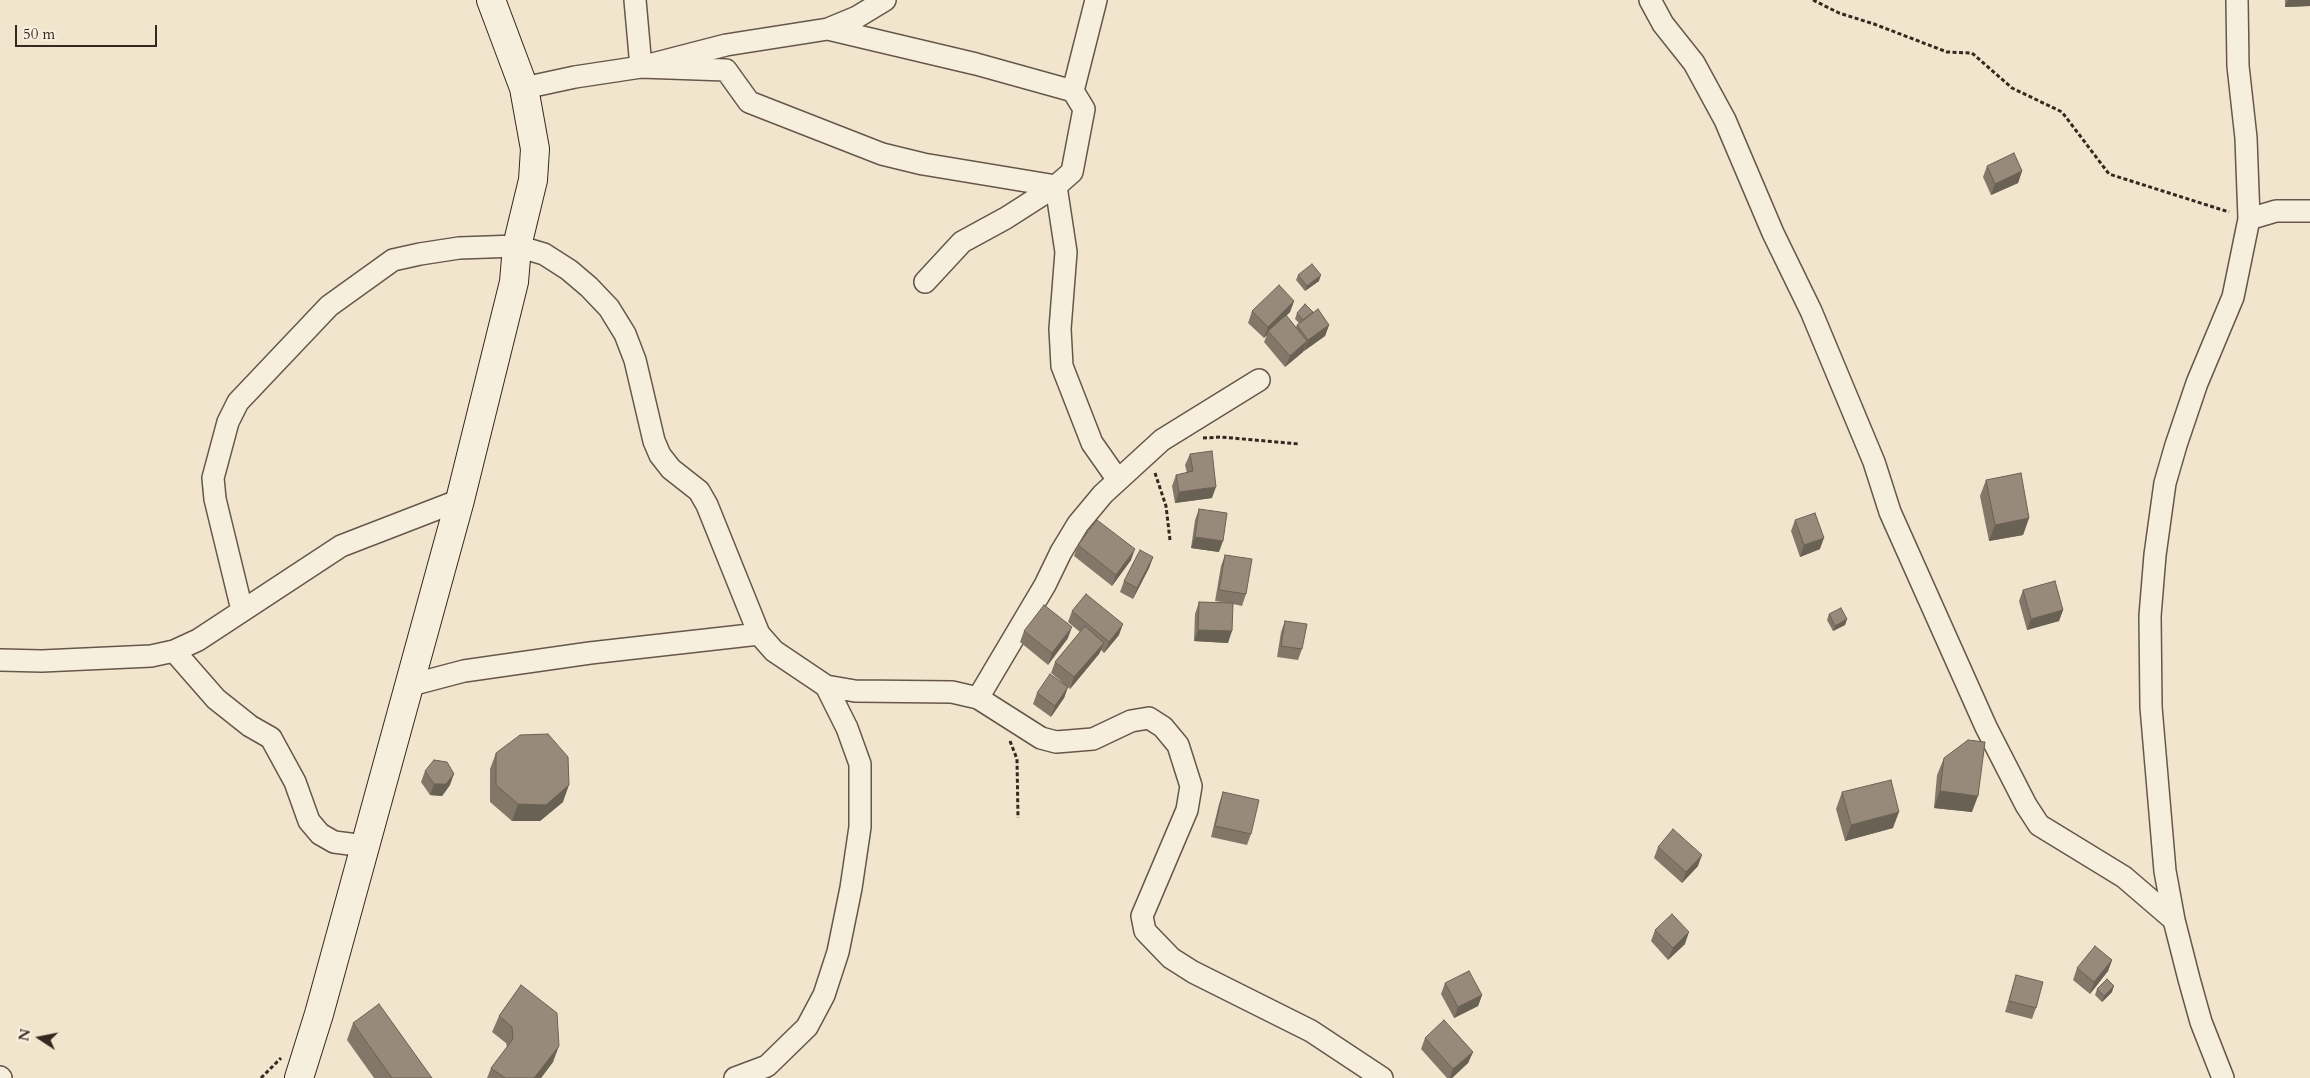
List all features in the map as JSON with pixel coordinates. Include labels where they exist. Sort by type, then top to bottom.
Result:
[{"type":"street","points":[[299,1078],[319,1014],[407,686],[460,500],[514,282],[517,246],[535,163],[535,149],[524,88],[491,0]]},
{"type":"street","points":[[635,0],[641,67]]},
{"type":"street","points":[[524,88],[574,77],[641,67],[726,45],[828,29],[857,16],[884,0]]},
{"type":"street","points":[[1073,91],[1096,0]]},
{"type":"street","points":[[1650,0],[1663,24],[1694,63],[1725,120],[1773,233],[1811,311],[1874,462],[1890,512],[1982,718],[2026,805],[2039,825],[2124,877],[2174,920]]},
{"type":"street","points":[[2223,1078],[2201,1022],[2174,920],[2165,870],[2151,707],[2150,616],[2155,555],[2165,483],[2197,383],[2233,297],[2248,219],[2246,138],[2238,66],[2237,0]]},
{"type":"street","points":[[828,29],[976,64],[1073,91],[1084,109],[1072,172],[1056,186],[1006,218],[962,242],[925,282]]},
{"type":"street","points":[[641,67],[726,70],[749,102],[882,154],[922,164],[1056,186]]},
{"type":"street","points":[[1056,186],[1066,252],[1060,329],[1062,366],[1092,443],[1118,480]]},
{"type":"street","points":[[2248,219],[2276,211],[2310,211]]},
{"type":"street","points":[[242,610],[215,500],[213,478],[228,422],[238,402],[329,306],[392,260],[459,248],[517,246],[544,254],[569,270],[609,308],[625,334],[634,360],[654,441],[660,455],[671,469],[699,491],[707,506],[759,634],[774,651],[826,686],[855,691],[924,690],[952,692],[978,698],[1041,738],[1056,742],[1093,739],[1130,721],[1149,718],[1163,727],[1178,745],[1191,786],[1187,810],[1142,916],[1145,931],[1170,958],[1193,972],[1312,1031],[1382,1078]]},
{"type":"street","points":[[978,698],[1045,585],[1061,552],[1078,524],[1118,480],[1148,451],[1162,440],[1259,380]]},
{"type":"street","points":[[0,660],[42,661],[151,656],[174,651],[198,640],[341,546],[460,500]]},
{"type":"street","points":[[407,686],[484,668],[590,653],[759,634]]},
{"type":"street","points":[[174,651],[216,699],[250,726],[272,738],[295,782],[309,820],[320,834],[334,842],[364,846]]},
{"type":"street","points":[[735,1078],[767,1066],[779,1057],[807,1027],[824,995],[838,952],[851,888],[860,827],[860,764],[847,728],[826,686]]},
{"type":"path","points":[[1813,0],[1839,13],[1874,24],[1947,52],[1972,53],[2012,88],[2062,112],[2109,174],[2248,219]]},
{"type":"path","points":[[1202,438],[1221,437],[1299,444]]},
{"type":"path","points":[[1148,451],[1166,506],[1170,540]]},
{"type":"path","points":[[998,710],[1016,759],[1018,818]]},
{"type":"building","points":[[2014,153],[2022,171],[1995,184],[1987,166]]},
{"type":"building","points":[[1312,264],[1321,275],[1307,286],[1298,275]]},
{"type":"building","points":[[1279,285],[1294,301],[1268,327],[1252,311]]},
{"type":"building","points":[[1305,304],[1313,312],[1303,320],[1297,313]]},
{"type":"building","points":[[1318,309],[1329,325],[1308,340],[1297,325]]},
{"type":"building","points":[[1286,315],[1307,341],[1290,356],[1268,331]]},
{"type":"building","points":[[1212,451],[1216,487],[1179,492],[1176,475],[1193,471],[1190,454]]},
{"type":"building","points":[[2021,473],[2029,518],[1995,525],[1986,480]]},
{"type":"building","points":[[1199,509],[1227,513],[1223,541],[1195,537]]},
{"type":"building","points":[[1815,513],[1824,538],[1804,545],[1795,520]]},
{"type":"building","points":[[1097,520],[1135,549],[1116,575],[1078,545]]},
{"type":"building","points":[[1140,550],[1153,557],[1137,588],[1124,581]]},
{"type":"building","points":[[1225,555],[1252,559],[1246,594],[1219,590]]},
{"type":"building","points":[[2055,581],[2063,610],[2031,619],[2023,590]]},
{"type":"building","points":[[1086,594],[1123,624],[1109,642],[1072,611]]},
{"type":"building","points":[[1199,602],[1233,603],[1232,631],[1198,630]]},
{"type":"building","points":[[1044,605],[1072,627],[1052,653],[1024,631]]},
{"type":"building","points":[[1841,608],[1847,619],[1835,626],[1829,614]]},
{"type":"building","points":[[1285,621],[1307,624],[1302,649],[1281,646]]},
{"type":"building","points":[[1085,626],[1104,643],[1074,677],[1055,662]]},
{"type":"building","points":[[1050,674],[1068,687],[1055,706],[1037,693]]},
{"type":"building","points":[[548,734],[568,757],[569,785],[546,805],[518,804],[496,785],[496,753],[520,735]]},
{"type":"building","points":[[1968,740],[1985,742],[1978,796],[1940,791],[1944,758]]},
{"type":"building","points":[[434,760],[447,762],[454,774],[446,784],[434,784],[425,771]]},
{"type":"building","points":[[1891,780],[1899,812],[1851,825],[1842,792]]},
{"type":"building","points":[[1223,792],[1259,800],[1251,834],[1215,826]]},
{"type":"building","points":[[1673,829],[1702,855],[1686,872],[1658,847]]},
{"type":"building","points":[[1672,914],[1689,932],[1673,948],[1655,930]]},
{"type":"building","points":[[2095,946],[2112,960],[2094,982],[2077,968]]},
{"type":"building","points":[[1469,971],[1482,995],[1458,1007],[1445,983]]},
{"type":"building","points":[[2016,975],[2043,982],[2036,1008],[2009,1001]]},
{"type":"building","points":[[2107,979],[2114,986],[2104,996],[2097,989]]},
{"type":"building","points":[[521,985],[557,1013],[559,1046],[534,1078],[505,1078],[491,1068],[513,1039],[512,1027],[499,1016]]},
{"type":"building","points":[[379,1004],[432,1078],[392,1078],[353,1023]]},
{"type":"building","points":[[1444,1020],[1473,1052],[1453,1069],[1425,1038]]}]
